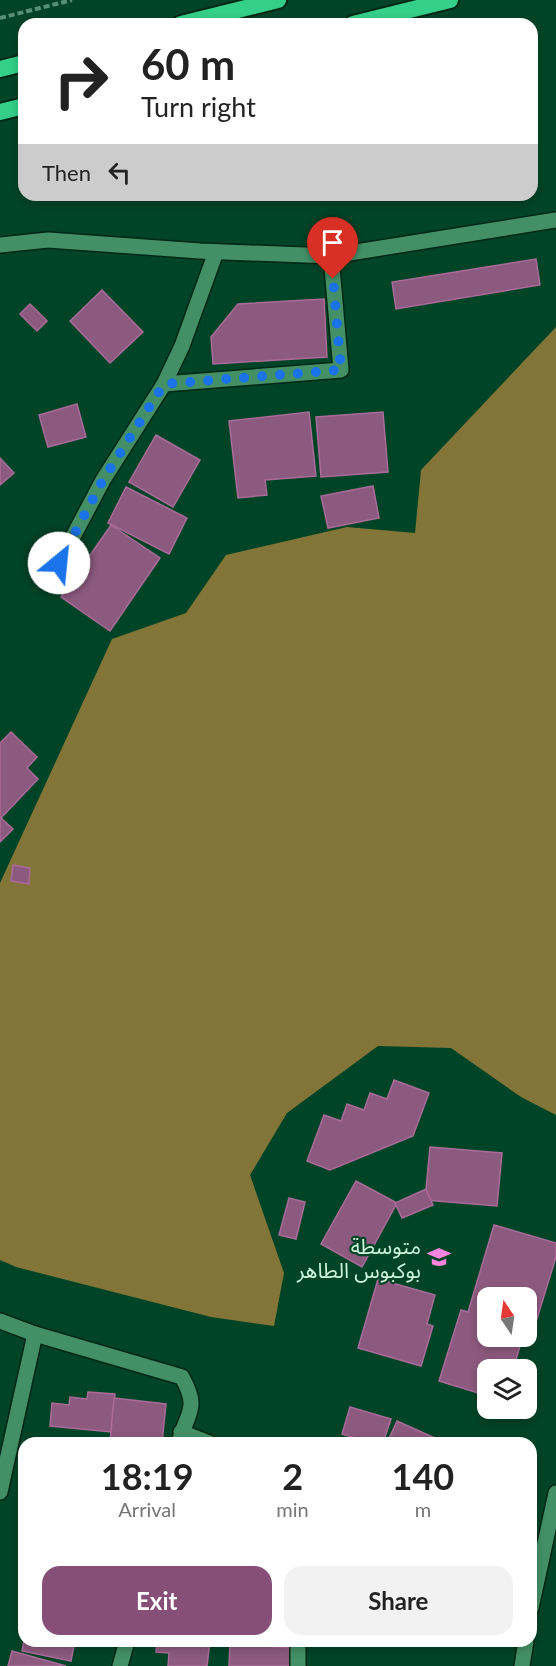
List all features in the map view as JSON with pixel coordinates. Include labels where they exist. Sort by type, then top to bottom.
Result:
[{"type":"highway","points":[[205,18],[278,0]]},
{"type":"highway","points":[[377,18],[450,0]]},
{"type":"highway","points":[[0,69],[18,64]]},
{"type":"highway","points":[[0,112],[18,108]]},
{"type":"street","points":[[0,245],[48,240],[216,252],[331,256],[556,220]]},
{"type":"street","points":[[59,563],[103,480],[164,384],[182,346],[216,252]]},
{"type":"street","points":[[164,384],[341,370],[331,256]]},
{"type":"street","points":[[0,1321],[35,1334],[182,1377],[191,1395],[191,1408],[180,1437]]},
{"type":"street","points":[[0,1492],[35,1334]]},
{"type":"street","points":[[537,1580],[556,1493]]},
{"type":"street","points":[[120,1666],[125,1647]]},
{"type":"street","points":[[298,1647],[298,1666]]},
{"type":"street","points":[[522,1666],[525,1647]]},
{"type":"path","points":[[0,18],[72,0]]},
{"type":"shaded area","points":[[556,327],[556,1115],[521,1097],[451,1048],[378,1046],[287,1113],[250,1175],[284,1273],[274,1326],[211,1317],[16,1267],[0,1260],[0,883],[112,639],[186,613],[226,555],[347,527],[415,533],[421,470]]},
{"type":"building","points":[[536,259],[540,285],[396,309],[392,282]]},
{"type":"building","points":[[102,290],[143,332],[110,363],[70,321]]},
{"type":"building","points":[[324,299],[327,357],[213,364],[211,337],[238,304]]},
{"type":"building","points":[[30,304],[47,321],[37,331],[20,314]]},
{"type":"building","points":[[77,404],[86,437],[48,447],[39,415]]},
{"type":"building","points":[[309,412],[316,476],[265,480],[267,495],[238,498],[229,421]]},
{"type":"building","points":[[383,412],[388,472],[321,477],[316,417]]},
{"type":"building","points":[[156,435],[200,460],[173,507],[129,482]]},
{"type":"building","points":[[0,458],[14,473],[0,485]]},
{"type":"building","points":[[373,486],[379,518],[328,528],[321,496]]},
{"type":"building","points":[[126,487],[187,518],[169,554],[108,523]]},
{"type":"building","points":[[111,525],[160,558],[110,631],[61,597]]},
{"type":"building","points":[[11,732],[37,757],[27,768],[38,779],[1,818],[13,829],[0,842],[0,743]]},
{"type":"building","points":[[13,865],[30,868],[29,884],[11,881]]},
{"type":"building","points":[[394,1080],[429,1093],[413,1136],[330,1170],[307,1161],[324,1115],[341,1121],[347,1104],[364,1110],[370,1093],[387,1099]]},
{"type":"building","points":[[430,1147],[502,1153],[497,1206],[425,1200]]},
{"type":"building","points":[[356,1181],[397,1203],[362,1267],[321,1244]]},
{"type":"building","points":[[426,1189],[433,1205],[402,1218],[395,1203]]},
{"type":"building","points":[[289,1198],[305,1202],[296,1239],[279,1235]]},
{"type":"building","points":[[494,1225],[556,1243],[556,1257],[537,1319],[537,1287],[477,1287],[477,1347],[520,1347],[516,1359],[477,1359],[477,1393],[439,1381],[461,1310],[468,1312]]},
{"type":"building","points":[[378,1279],[435,1295],[427,1324],[433,1326],[421,1366],[358,1348]]},
{"type":"building","points":[[88,1392],[115,1394],[111,1432],[50,1426],[52,1403],[69,1405],[70,1397],[87,1399]]},
{"type":"building","points":[[114,1398],[166,1404],[163,1437],[110,1437]]},
{"type":"building","points":[[350,1407],[391,1419],[385,1437],[352,1437],[342,1434]]},
{"type":"building","points":[[397,1421],[433,1437],[390,1437]]},
{"type":"building","points":[[23,1647],[74,1647],[71,1661],[22,1651]]},
{"type":"building","points":[[156,1647],[209,1647],[207,1666],[168,1666],[169,1653],[156,1652]]},
{"type":"building","points":[[230,1647],[294,1648],[292,1666],[229,1666]]},
{"type":"building","points":[[12,1651],[66,1666],[8,1666]]},
{"type":"place","name":"متوسطة بوكبوس الطاهر","points":[[439,1257]]},
{"type":"route","points":[[59,563],[103,480],[164,384],[341,370],[333,279]]}]
